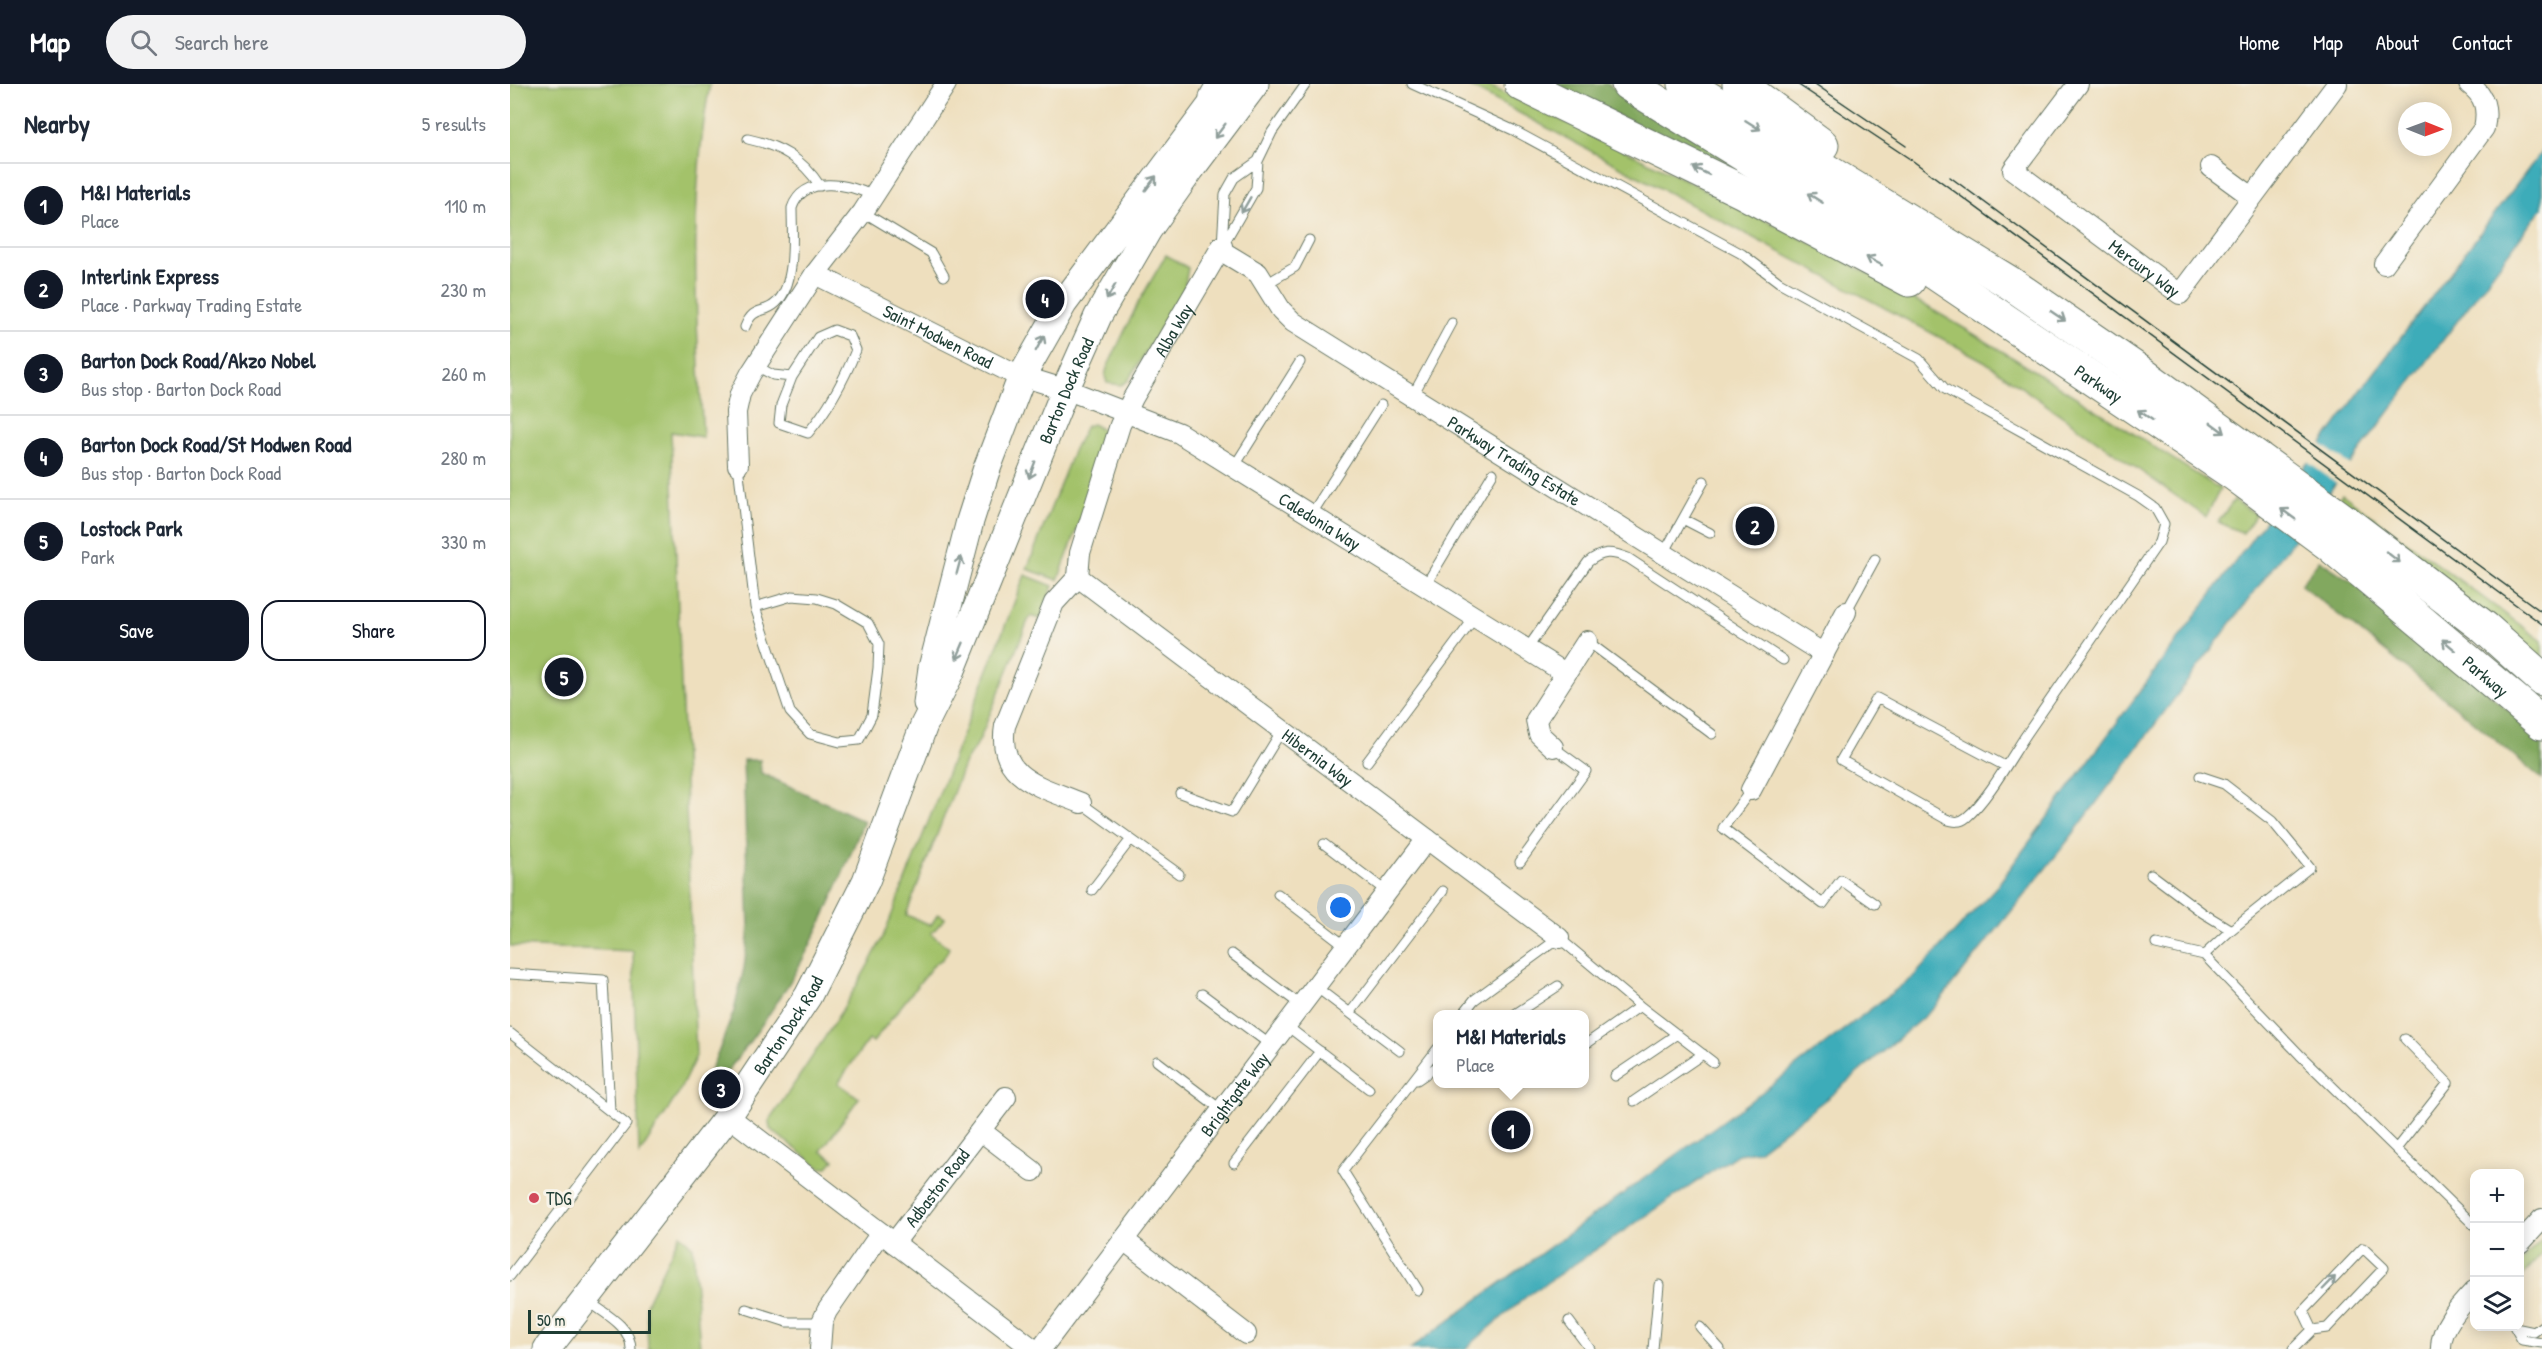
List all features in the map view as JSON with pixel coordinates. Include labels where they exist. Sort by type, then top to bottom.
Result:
[{"type":"highway","points":[[1521,84],[1743,192],[2092,379]]},
{"type":"highway","name":"Parkway","points":[[1628,84],[1917,261],[2092,379],[2254,471]]},
{"type":"highway","name":"Parkway","points":[[1685,84],[2010,283],[2338,533],[2485,628],[2542,679]]},
{"type":"highway","points":[[1739,84],[2010,283]]},
{"type":"highway","name":"Parkway","points":[[2338,533],[2542,723]]},
{"type":"main road","name":"Barton Dock Road","points":[[547,1349],[728,1116],[808,996],[866,882],[924,725],[955,662],[1065,390],[1098,316],[1148,230],[1255,84]]},
{"type":"main road","name":"Barton Dock Road","points":[[924,725],[932,668],[970,521],[986,471],[1022,376],[1063,304],[1222,89]]},
{"type":"street","points":[[738,465],[736,412],[740,394],[815,274],[868,204],[946,84]]},
{"type":"street","name":"Mercury Way","points":[[2067,88],[2013,170],[2180,294],[2337,84]]},
{"type":"street","points":[[2384,264],[2484,128],[2486,118],[2483,99],[2480,92],[2469,84]]},
{"type":"street","points":[[2211,167],[2252,197]]},
{"type":"street","name":"Parkway Trading Estate","points":[[1221,248],[1250,267],[1266,284],[1281,310],[1293,322],[1824,654]]},
{"type":"street","name":"Alba Way","points":[[1126,412],[1139,385],[1221,248]]},
{"type":"street","name":"Saint Modwen Road","points":[[815,274],[1022,376],[1065,390]]},
{"type":"street","name":"Caledonia Way","points":[[1065,390],[1169,428],[1565,673]]},
{"type":"street","points":[[1081,803],[1021,777],[1006,758],[1003,740],[1009,714],[1051,610],[1061,593],[1078,577],[1080,553],[1126,412]]},
{"type":"street","name":"Hibernia Way","points":[[1078,577],[1559,938]]},
{"type":"street","points":[[1751,790],[1846,612]]},
{"type":"street","points":[[1553,747],[1539,734],[1536,720],[1587,641]]},
{"type":"street","name":"Brightgate Way","points":[[1041,1349],[1427,839]]},
{"type":"street","name":"Adbaston Road","points":[[822,1322],[826,1311],[981,1131],[1006,1097]]},
{"type":"street","points":[[728,1116],[1033,1349]]},
{"type":"street","name":"Adbaston Road","points":[[981,1131],[1033,1171]]},
{"type":"street","points":[[2524,1239],[2542,1219]]},
{"type":"street","points":[[1125,1240],[1246,1334]]},
{"type":"street","points":[[2441,1349],[2441,1342],[2448,1324],[2470,1297]]},
{"type":"street","points":[[820,1349],[822,1322]]},
{"type":"lane","points":[[1221,248],[1256,188],[1258,161],[1272,132],[1306,84]]},
{"type":"lane","points":[[1412,84],[1513,130],[1742,254],[1779,282],[1919,359],[1945,389],[2138,496],[2155,508],[2163,524],[2163,532],[2158,542],[2005,766],[1966,818],[1958,822],[1946,819],[1841,760],[1877,698],[2005,766]]},
{"type":"lane","points":[[748,139],[789,152],[805,165],[820,186]]},
{"type":"lane","points":[[1221,248],[1225,194],[1234,178],[1258,161]]},
{"type":"lane","points":[[745,327],[754,311],[776,303],[786,286],[790,272],[792,208],[795,198],[805,190],[820,186],[838,184],[858,188],[868,204],[931,253],[944,276]]},
{"type":"lane","points":[[1266,284],[1296,267],[1309,240]]},
{"type":"lane","points":[[1412,397],[1452,323]]},
{"type":"lane","points":[[834,330],[850,336],[856,350],[847,372],[822,416],[808,433],[779,423],[781,405],[792,378],[818,337],[834,330]]},
{"type":"lane","points":[[1234,467],[1300,362]]},
{"type":"lane","points":[[756,366],[773,375],[792,378]]},
{"type":"lane","points":[[1311,515],[1381,405]]},
{"type":"lane","points":[[738,465],[755,607],[790,712],[810,734],[840,742],[860,740],[872,715],[879,668],[879,644],[868,623],[836,604],[817,598],[792,596],[755,607]]},
{"type":"lane","points":[[1425,586],[1493,473]]},
{"type":"lane","points":[[1663,555],[1704,481]]},
{"type":"lane","points":[[1683,519],[1710,533]]},
{"type":"lane","points":[[1527,650],[1588,562],[1596,555],[1606,552],[1628,558],[1783,660]]},
{"type":"lane","points":[[1846,612],[1875,559]]},
{"type":"lane","points":[[1367,762],[1474,617]]},
{"type":"lane","points":[[1587,641],[1712,735]]},
{"type":"lane","points":[[1180,793],[1232,812],[1282,730]]},
{"type":"lane","points":[[1520,862],[1586,771],[1553,747]]},
{"type":"lane","points":[[2200,776],[2224,784],[2272,822],[2310,867],[2231,930],[2204,955]]},
{"type":"lane","points":[[1751,790],[1723,828],[1823,904],[1841,880],[1875,904]]},
{"type":"lane","points":[[1081,803],[1179,874]]},
{"type":"lane","points":[[1092,890],[1131,839]]},
{"type":"lane","points":[[1324,844],[1387,892]]},
{"type":"lane","points":[[2151,874],[2203,913],[2231,930]]},
{"type":"lane","points":[[1350,1013],[1443,891]]},
{"type":"lane","points":[[1278,894],[1347,947]]},
{"type":"lane","points":[[1466,1010],[1474,1000],[1559,938],[1640,1006],[1713,1062]]},
{"type":"lane","points":[[2156,944],[2204,955],[2300,1055],[2473,1223]]},
{"type":"lane","points":[[1232,954],[1302,1006]]},
{"type":"lane","points":[[510,974],[603,980],[610,1111]]},
{"type":"lane","points":[[1521,1010],[1558,986]]},
{"type":"lane","points":[[1316,987],[1400,1051]]},
{"type":"lane","points":[[1202,994],[1272,1046]]},
{"type":"lane","points":[[1589,1042],[1640,1006]]},
{"type":"lane","points":[[1287,1026],[1369,1089]]},
{"type":"lane","points":[[510,1033],[626,1124],[510,1276]]},
{"type":"lane","points":[[1615,1076],[1677,1034]]},
{"type":"lane","points":[[2396,1149],[2448,1083],[2404,1039]]},
{"type":"lane","points":[[1234,1163],[1320,1051]]},
{"type":"lane","points":[[1419,1290],[1343,1171],[1433,1053]]},
{"type":"lane","points":[[1634,1101],[1703,1054]]},
{"type":"lane","points":[[1157,1061],[1223,1111]]},
{"type":"lane","points":[[1409,1085],[1433,1069]]},
{"type":"lane","points":[[2293,1349],[2312,1330],[2327,1328],[2384,1268],[2362,1248],[2304,1311],[2312,1330]]},
{"type":"lane","points":[[1653,1349],[1659,1286]]},
{"type":"lane","points":[[586,1299],[623,1327],[631,1338],[631,1349]]},
{"type":"lane","points":[[746,1309],[787,1322],[822,1322]]},
{"type":"lane","points":[[1569,1321],[1590,1349]]},
{"type":"lane","points":[[2524,1329],[2534,1332],[2542,1326]]},
{"type":"lane","points":[[1700,1327],[1720,1349]]},
{"type":"lane","points":[[2517,1331],[2522,1340],[2542,1343]]},
{"type":"green space","points":[[510,84],[710,84],[703,128],[696,216],[696,304],[703,437],[671,432],[696,1056],[678,1094],[639,1155],[633,951],[510,946]]},
{"type":"green space","points":[[1465,84],[1485,84],[1637,156],[1788,231],[1930,308],[2220,489],[2206,517],[1984,361]]},
{"type":"green space","points":[[1550,84],[1607,84],[1756,172],[1753,179]]},
{"type":"green space","points":[[1166,255],[1188,268],[1184,290],[1128,381],[1121,385],[1107,383],[1105,376],[1107,368],[1138,303]]},
{"type":"green space","points":[[1092,424],[1102,429],[1102,437],[1088,500],[1058,580],[1027,569],[1074,449],[1086,426]]},
{"type":"green space","points":[[2342,494],[2542,641],[2542,669],[2336,502]]},
{"type":"green space","points":[[2234,500],[2256,515],[2243,533],[2218,522]]},
{"type":"green space","points":[[2319,560],[2392,608],[2542,740],[2542,779],[2468,717],[2301,585]]},
{"type":"green space","points":[[1025,575],[1053,586],[1040,619],[1030,616],[979,741],[965,762],[906,915],[931,925],[938,914],[945,918],[931,934],[949,948],[943,959],[935,963],[873,1042],[868,1040],[838,1083],[859,1098],[821,1151],[834,1160],[828,1167],[821,1168],[770,1129],[769,1121],[843,1008],[883,937]]},
{"type":"green space","points":[[743,760],[760,760],[761,773],[864,821],[823,918],[794,975],[738,1058],[701,1105],[696,1101],[734,1011],[744,968],[749,929]]},
{"type":"green space","points":[[680,1234],[693,1247],[700,1349],[648,1349],[646,1304]]},
{"type":"green space","points":[[2542,1239],[2542,1254],[2524,1274],[2524,1258]]},
{"type":"water","points":[[2542,151],[2542,208],[2070,838],[1933,1009],[1834,1093],[1758,1151],[1738,1154],[1527,1296],[1465,1349],[1410,1349],[1753,1099],[1914,976],[1997,886],[2359,393]]},
{"type":"pier","points":[[2319,443],[2352,466],[2339,485],[2306,461]]},
{"type":"tram line","points":[[1797,84],[1913,161],[2542,624]]},
{"type":"tram line","points":[[1815,84],[1906,146]]},
{"type":"tram line","points":[[1950,177],[2542,612]]},
{"type":"place","name":"Barton Dock Road/St Modwen Road","points":[[1045,299]]},
{"type":"place","name":"Interlink Express","points":[[1755,526]]},
{"type":"place","name":"Lostock Park","points":[[564,677]]},
{"type":"place","name":"Barton Dock Road/Akzo Nobel","points":[[721,1089]]},
{"type":"place","name":"M&I Materials","points":[[1511,1130]]},
{"type":"place","name":"TDG","points":[[534,1198]]}]
